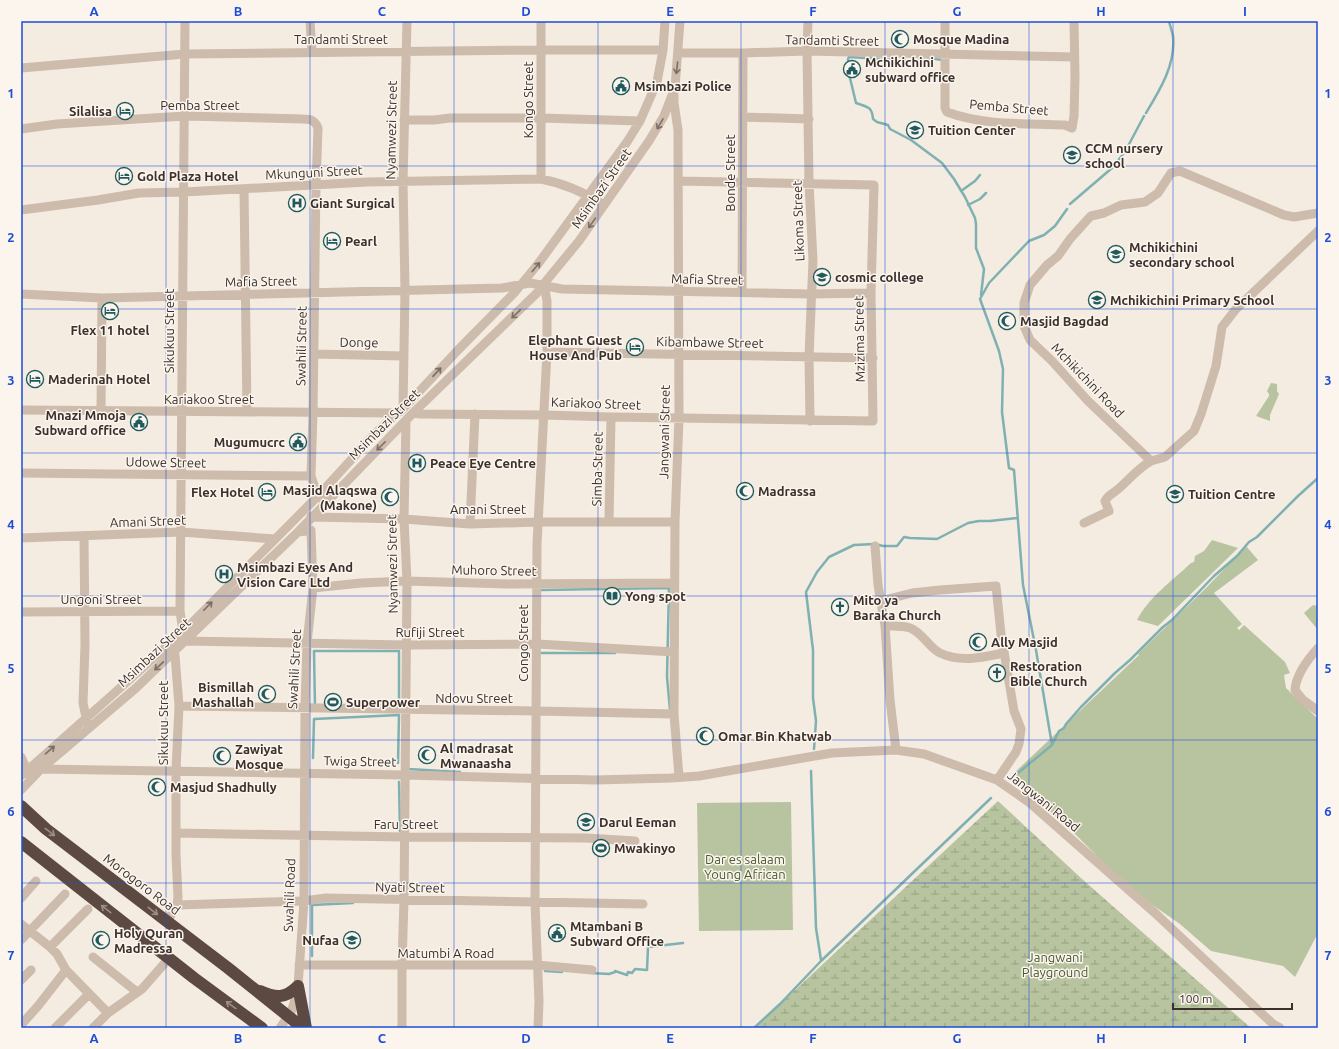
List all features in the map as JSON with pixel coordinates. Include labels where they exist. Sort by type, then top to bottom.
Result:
[{"type":"highway","name":"Morogoro Road","points":[[21,806],[46,829],[303,1028]]},
{"type":"highway","points":[[21,842],[259,1027]]},
{"type":"highway","points":[[255,990],[273,995],[285,996],[291,993],[298,986]]},
{"type":"highway","points":[[298,986],[306,1028]]},
{"type":"street","name":"Sikukuu Street","points":[[184,636],[180,611],[185,21]]},
{"type":"street","points":[[310,21],[312,52]]},
{"type":"street","name":"Nyamwezi Street","points":[[400,411],[404,356],[405,290],[403,181],[405,52],[407,21]]},
{"type":"street","name":"Kongo Street","points":[[541,21],[541,179]]},
{"type":"street","name":"Msimbazi Street","points":[[21,790],[41,769],[136,688],[275,539],[318,496],[371,438],[400,411],[521,284],[538,264],[627,142],[640,121],[657,82],[663,50],[665,21]]},
{"type":"street","name":"Msimbazi Street","points":[[184,636],[298,532],[413,413],[542,287],[579,241],[649,141],[664,116],[675,88],[680,21]]},
{"type":"street","name":"Likoma Street","points":[[808,21],[809,183],[813,260],[810,294],[808,357],[810,420]]},
{"type":"street","points":[[944,55],[945,21]]},
{"type":"street","points":[[1074,21],[1074,57]]},
{"type":"street","name":"Tandamti Street","points":[[21,68],[185,54],[663,50]]},
{"type":"street","name":"Tandamti Street","points":[[684,53],[743,54],[807,51],[1074,57]]},
{"type":"street","name":"Bonde Street","points":[[742,292],[743,54]]},
{"type":"street","name":"Pemba Street","points":[[944,55],[945,108],[947,112],[982,120],[1008,123],[1065,125],[1072,128],[1074,116],[1074,57]]},
{"type":"street","name":"Jangwani Street","points":[[675,88],[674,103],[678,130],[679,418],[675,522],[674,714],[678,777]]},
{"type":"street","name":"Pemba Street","points":[[21,129],[57,124],[185,116],[313,120],[318,128],[316,185]]},
{"type":"street","points":[[743,117],[809,119]]},
{"type":"street","points":[[404,120],[434,120],[450,118],[541,118],[640,121]]},
{"type":"street","name":"Mchikichini Road","points":[[1151,461],[1088,401],[1030,340],[1024,326],[1024,303],[1030,285],[1058,256],[1070,239],[1091,216],[1104,213],[1121,205],[1145,202],[1158,193],[1171,173],[1176,171],[1180,171],[1208,182],[1289,216],[1298,217],[1318,213]]},
{"type":"street","name":"Mkunguni Street","points":[[21,210],[139,193],[403,181],[541,179],[552,181],[578,191],[604,205]]},
{"type":"street","points":[[678,181],[809,183]]},
{"type":"street","name":"Mzizima Street","points":[[809,183],[874,185],[871,293],[873,421]]},
{"type":"street","name":"Swahili Street","points":[[316,185],[312,476],[318,496]]},
{"type":"street","points":[[244,189],[247,412]]},
{"type":"street","points":[[1084,523],[1109,511],[1105,501],[1106,498],[1151,461],[1165,457],[1194,431],[1216,366],[1222,328],[1236,309],[1318,231]]},
{"type":"street","name":"Mafia Street","points":[[21,294],[102,298],[502,288],[530,283],[542,287],[562,289],[810,294],[871,293]]},
{"type":"street","name":"Congo Street","points":[[538,1028],[539,1001],[535,903],[536,644],[538,522],[545,414],[547,352],[547,301],[545,290],[542,287]]},
{"type":"street","points":[[101,411],[102,298]]},
{"type":"street","name":"Kibambawe Street","points":[[547,352],[873,358]]},
{"type":"street","name":"Donge","points":[[314,354],[404,356]]},
{"type":"street","name":"Kariakoo Street","points":[[21,410],[314,413],[400,411]]},
{"type":"street","name":"Kariakoo Street","points":[[413,413],[545,414],[611,417],[873,421]]},
{"type":"street","points":[[470,524],[475,414]]},
{"type":"street","name":"Simba Street","points":[[609,521],[611,417]]},
{"type":"street","name":"Nyamwezi Street","points":[[402,1028],[407,581],[404,520],[406,421]]},
{"type":"street","name":"Udowe Street","points":[[21,473],[312,476]]},
{"type":"street","points":[[318,496],[326,503]]},
{"type":"street","points":[[304,510],[313,517]]},
{"type":"street","name":"Amani Street","points":[[313,517],[470,524],[609,521],[675,522]]},
{"type":"street","name":"Swahili Street","points":[[298,532],[311,530],[313,588],[307,643],[304,773]]},
{"type":"street","name":"Amani Street","points":[[21,538],[181,532],[275,539]]},
{"type":"street","points":[[84,536],[85,645],[83,703],[88,728]]},
{"type":"street","points":[[875,546],[880,601],[885,626],[890,700],[896,750]]},
{"type":"street","name":"Muhoro Street","points":[[313,588],[361,583],[407,581],[508,584],[674,583]]},
{"type":"street","points":[[880,601],[912,593],[996,586],[1001,634],[1014,711],[1021,729],[1016,752],[997,780]]},
{"type":"street","name":"Ungoni Street","points":[[21,612],[180,611]]},
{"type":"street","points":[[885,626],[910,628],[918,633],[939,653],[948,656],[976,658],[1004,653]]},
{"type":"street","name":"Rufiji Street","points":[[184,636],[307,643],[406,645],[536,644],[674,652]]},
{"type":"street","name":"Sikukuu Street","points":[[167,922],[177,905],[178,897],[176,770],[179,706],[172,648]]},
{"type":"street","name":"Msimbazi Street","points":[[24,773],[86,718],[172,648]]},
{"type":"street","points":[[1318,648],[1308,659],[1296,683],[1295,690],[1303,700],[1318,712]]},
{"type":"street","name":"Ndovu Street","points":[[179,706],[674,714]]},
{"type":"street","name":"Jangwani Road","points":[[678,777],[699,776],[832,754],[896,750],[924,754],[997,780],[1030,803],[1058,827],[1155,913],[1273,1024],[1280,1028]]},
{"type":"street","points":[[21,757],[24,773],[33,778]]},
{"type":"street","name":"Twiga Street","points":[[41,769],[176,770],[595,780],[678,777]]},
{"type":"street","name":"Swahili Road","points":[[280,1028],[288,1017],[295,1000],[298,986],[304,901],[304,773]]},
{"type":"street","name":"Faru Street","points":[[176,833],[403,837],[586,838],[635,841]]},
{"type":"street","points":[[21,898],[36,881]]},
{"type":"street","points":[[21,940],[65,894]]},
{"type":"street","name":"Nyati Street","points":[[177,905],[304,901],[326,898],[643,904]]},
{"type":"street","points":[[50,947],[88,909]]},
{"type":"street","points":[[21,924],[57,954],[66,970],[108,1013]]},
{"type":"street","points":[[93,956],[137,992]]},
{"type":"street","points":[[93,1028],[108,1013],[142,989],[164,964]]},
{"type":"street","name":"Matumbi A Road","points":[[299,965],[537,965],[592,970]]},
{"type":"street","points":[[21,980],[31,970]]},
{"type":"street","points":[[21,1025],[66,970]]},
{"type":"street","points":[[55,1028],[89,994]]},
{"type":"green space","points":[[1271,383],[1277,384],[1277,391],[1279,394],[1270,415],[1270,421],[1256,416],[1269,396],[1267,391]]},
{"type":"green space","points":[[1212,540],[1238,548],[1158,626],[1137,620],[1154,597],[1191,563],[1194,562],[1195,556],[1204,551]]},
{"type":"green space","points":[[1246,546],[1258,560],[1214,593],[1242,624],[1237,628],[1239,630],[1244,625],[1285,662],[1290,673],[1284,675],[1286,688],[1318,719],[1318,933],[1295,977],[1283,966],[1211,951],[1180,924],[1131,890],[1075,834],[1011,776],[1139,655],[1138,654],[1207,587]]},
{"type":"green space","points":[[1313,605],[1318,606],[1318,630],[1304,613]]},
{"type":"green space","name":"Jangwani Playground","points":[[998,801],[1082,879],[1251,1028],[756,1028]]},
{"type":"green space","name":"Dar es salaam Young African","points":[[791,802],[793,930],[699,931],[697,803]]},
{"type":"waterway","points":[[1146,113],[1166,76],[1172,57],[1173,36],[1169,21]]},
{"type":"waterway","points":[[942,60],[923,57],[917,61],[849,57],[848,59],[850,78],[856,103],[870,109],[873,119],[877,122],[888,125],[890,129],[911,140],[942,163],[965,197],[975,218],[976,248],[984,269],[981,295]]},
{"type":"waterway","points":[[1127,148],[1144,116]]},
{"type":"waterway","points":[[1070,204],[1112,168],[1124,153]]},
{"type":"waterway","points":[[961,191],[975,181],[980,175]]},
{"type":"waterway","points":[[968,205],[980,199],[986,193]]},
{"type":"waterway","points":[[1052,745],[1023,585],[1014,470],[1009,468],[1002,412],[1003,369],[999,351],[980,299],[989,283],[1029,241],[1044,235],[1055,226],[1067,209]]},
{"type":"waterway","points":[[1012,778],[1052,745],[1059,731],[1064,728],[1081,707],[1172,620],[1214,576],[1237,556],[1249,542],[1257,537],[1318,478]]},
{"type":"waterway","points":[[814,749],[816,721],[813,698],[813,650],[806,592],[817,572],[829,557],[854,545],[875,544],[883,546],[897,546],[904,537],[937,539],[968,523],[1017,518]]},
{"type":"waterway","points":[[540,591],[669,588],[667,677],[670,710]]},
{"type":"waterway","points":[[314,651],[399,651],[399,706],[378,705],[315,708],[314,651]]},
{"type":"waterway","points":[[539,655],[539,653],[615,653]]},
{"type":"waterway","points":[[313,758],[314,719],[399,715],[398,763]]},
{"type":"waterway","points":[[408,769],[460,772]]},
{"type":"waterway","points":[[811,771],[816,928],[821,960]]},
{"type":"waterway","points":[[399,782],[400,831]]},
{"type":"waterway","points":[[754,1028],[780,1004],[821,961],[991,798]]},
{"type":"waterway","points":[[312,956],[312,905],[353,903]]},
{"type":"waterway","points":[[591,973],[609,974],[615,971],[627,975],[628,972],[632,973],[635,969],[647,970],[648,947],[683,943]]},
{"type":"waterway","points":[[545,971],[562,972]]},
{"type":"place","name":"Mosque Madina","points":[[900,39]]},
{"type":"place","name":"Mchikichini subward office","points":[[852,69]]},
{"type":"place","name":"Msimbazi Police","points":[[621,86]]},
{"type":"place","name":"Silalisa","points":[[125,111]]},
{"type":"place","name":"Tuition Center","points":[[915,130]]},
{"type":"place","name":"CCM nursery school","points":[[1072,155]]},
{"type":"place","name":"Gold Plaza Hotel","points":[[124,176]]},
{"type":"place","name":"Giant Surgical","points":[[297,203]]},
{"type":"place","name":"Pearl","points":[[332,241]]},
{"type":"place","name":"Mchikichini secondary school","points":[[1116,254]]},
{"type":"place","name":"cosmic college","points":[[822,277]]},
{"type":"place","name":"Mchikichini Primary School","points":[[1097,300]]},
{"type":"place","name":"Flex 11 hotel","points":[[110,311]]},
{"type":"place","name":"Masjid Bagdad","points":[[1007,321]]},
{"type":"place","name":"Elephant Guest House And Pub","points":[[635,347]]},
{"type":"place","name":"Maderinah Hotel","points":[[35,379]]},
{"type":"place","name":"Mnazi Mmoja Subward office","points":[[139,422]]},
{"type":"place","name":"Mugumucrc","points":[[298,442]]},
{"type":"place","name":"Peace Eye Centre","points":[[417,463]]},
{"type":"place","name":"Madrassa","points":[[745,491]]},
{"type":"place","name":"Flex Hotel","points":[[267,492]]},
{"type":"place","name":"Tuition Centre","points":[[1175,494]]},
{"type":"place","name":"Masjid Alaqswa (Makone)","points":[[390,497]]},
{"type":"place","name":"Msimbazi Eyes And Vision Care Ltd","points":[[224,574]]},
{"type":"place","name":"Yong spot","points":[[612,596]]},
{"type":"place","name":"Mito ya Baraka Church","points":[[840,607]]},
{"type":"place","name":"Ally Masjid","points":[[978,642]]},
{"type":"place","name":"Restoration Bible Church","points":[[997,673]]},
{"type":"place","name":"Bismillah Mashallah","points":[[267,694]]},
{"type":"place","name":"Superpower","points":[[333,702]]},
{"type":"place","name":"Omar Bin Khatwab","points":[[705,736]]},
{"type":"place","name":"Al madrasat Mwanaasha","points":[[427,755]]},
{"type":"place","name":"Zawiyat Mosque","points":[[222,756]]},
{"type":"place","name":"Masjud Shadhully","points":[[157,787]]},
{"type":"place","name":"Darul Eeman","points":[[586,822]]},
{"type":"place","name":"Mwakinyo","points":[[601,848]]},
{"type":"place","name":"Mtambani B Subward Office","points":[[557,933]]},
{"type":"place","name":"Holy Quran Madressa","points":[[101,940]]},
{"type":"place","name":"Nufaa","points":[[352,940]]}]
